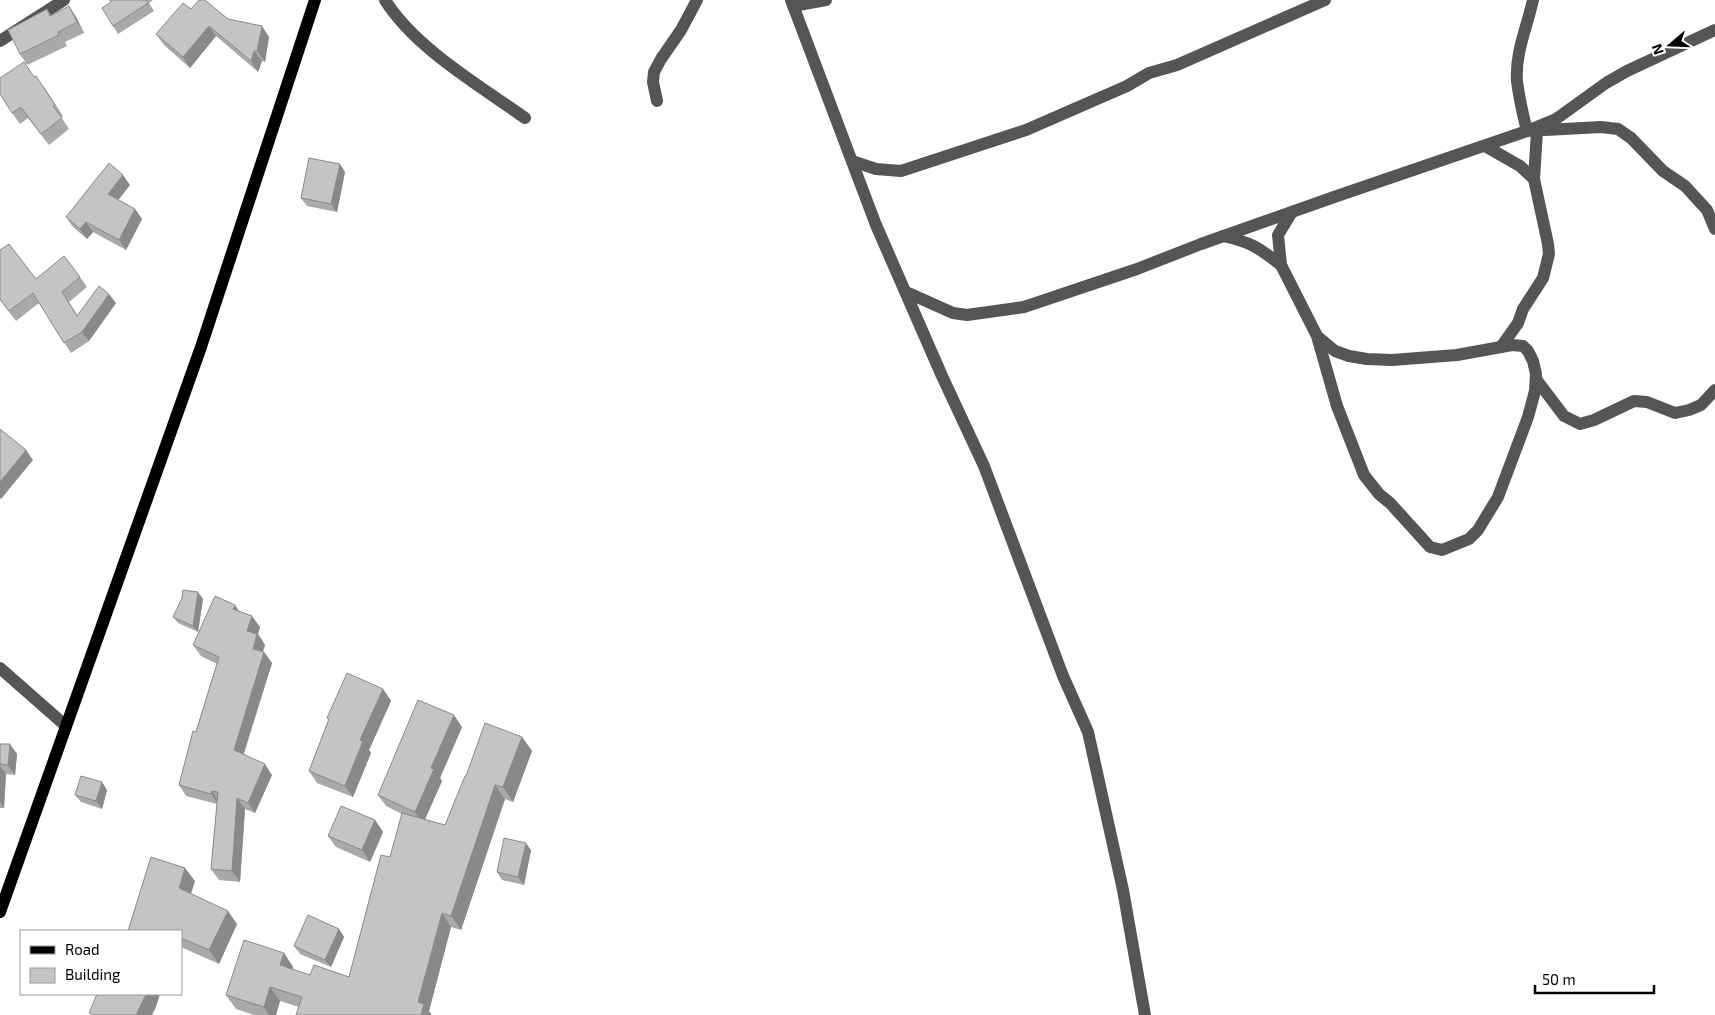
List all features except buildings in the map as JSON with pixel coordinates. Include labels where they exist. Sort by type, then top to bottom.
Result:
[{"type":"main road","points":[[0,912],[201,347],[315,0]]},
{"type":"street","points":[[0,42],[64,0]]},
{"type":"street","points":[[385,0],[411,33],[450,65],[525,118]]},
{"type":"street","points":[[657,101],[653,82],[654,72],[660,59],[681,30],[697,0]]},
{"type":"street","points":[[826,0],[792,3],[876,225],[942,376],[984,466],[1062,676],[1088,732],[1123,890],[1145,1015]]},
{"type":"street","points":[[852,161],[876,169],[900,171],[1000,139],[1026,130],[1127,86],[1149,73],[1177,65],[1325,0]]},
{"type":"street","points":[[1501,347],[1518,323],[1522,308],[1543,278],[1549,254],[1534,179],[1532,131],[1517,81],[1522,37],[1533,0]]},
{"type":"street","points":[[906,292],[953,313],[968,315],[1024,307],[1137,269],[1292,212],[1532,131],[1556,119],[1627,71],[1715,30]]},
{"type":"street","points":[[1532,131],[1618,129],[1631,138],[1663,171],[1685,186],[1711,208],[1715,229]]},
{"type":"street","points":[[1485,146],[1520,166],[1534,179]]},
{"type":"street","points":[[1292,212],[1278,235],[1280,265],[1317,336],[1337,406],[1364,475],[1379,494],[1390,503],[1430,547],[1442,550],[1469,539],[1478,530],[1498,496],[1528,416],[1535,391],[1536,379],[1533,361],[1523,346],[1518,323]]},
{"type":"street","points":[[1224,236],[1244,241],[1256,247],[1280,265]]},
{"type":"street","points":[[1317,336],[1335,351],[1367,359],[1425,358],[1512,345],[1523,346]]},
{"type":"street","points":[[1536,379],[1564,416],[1580,424],[1594,420],[1634,401],[1647,402],[1674,413],[1689,410],[1701,405],[1715,390]]},
{"type":"street","points":[[0,668],[66,726]]}]
